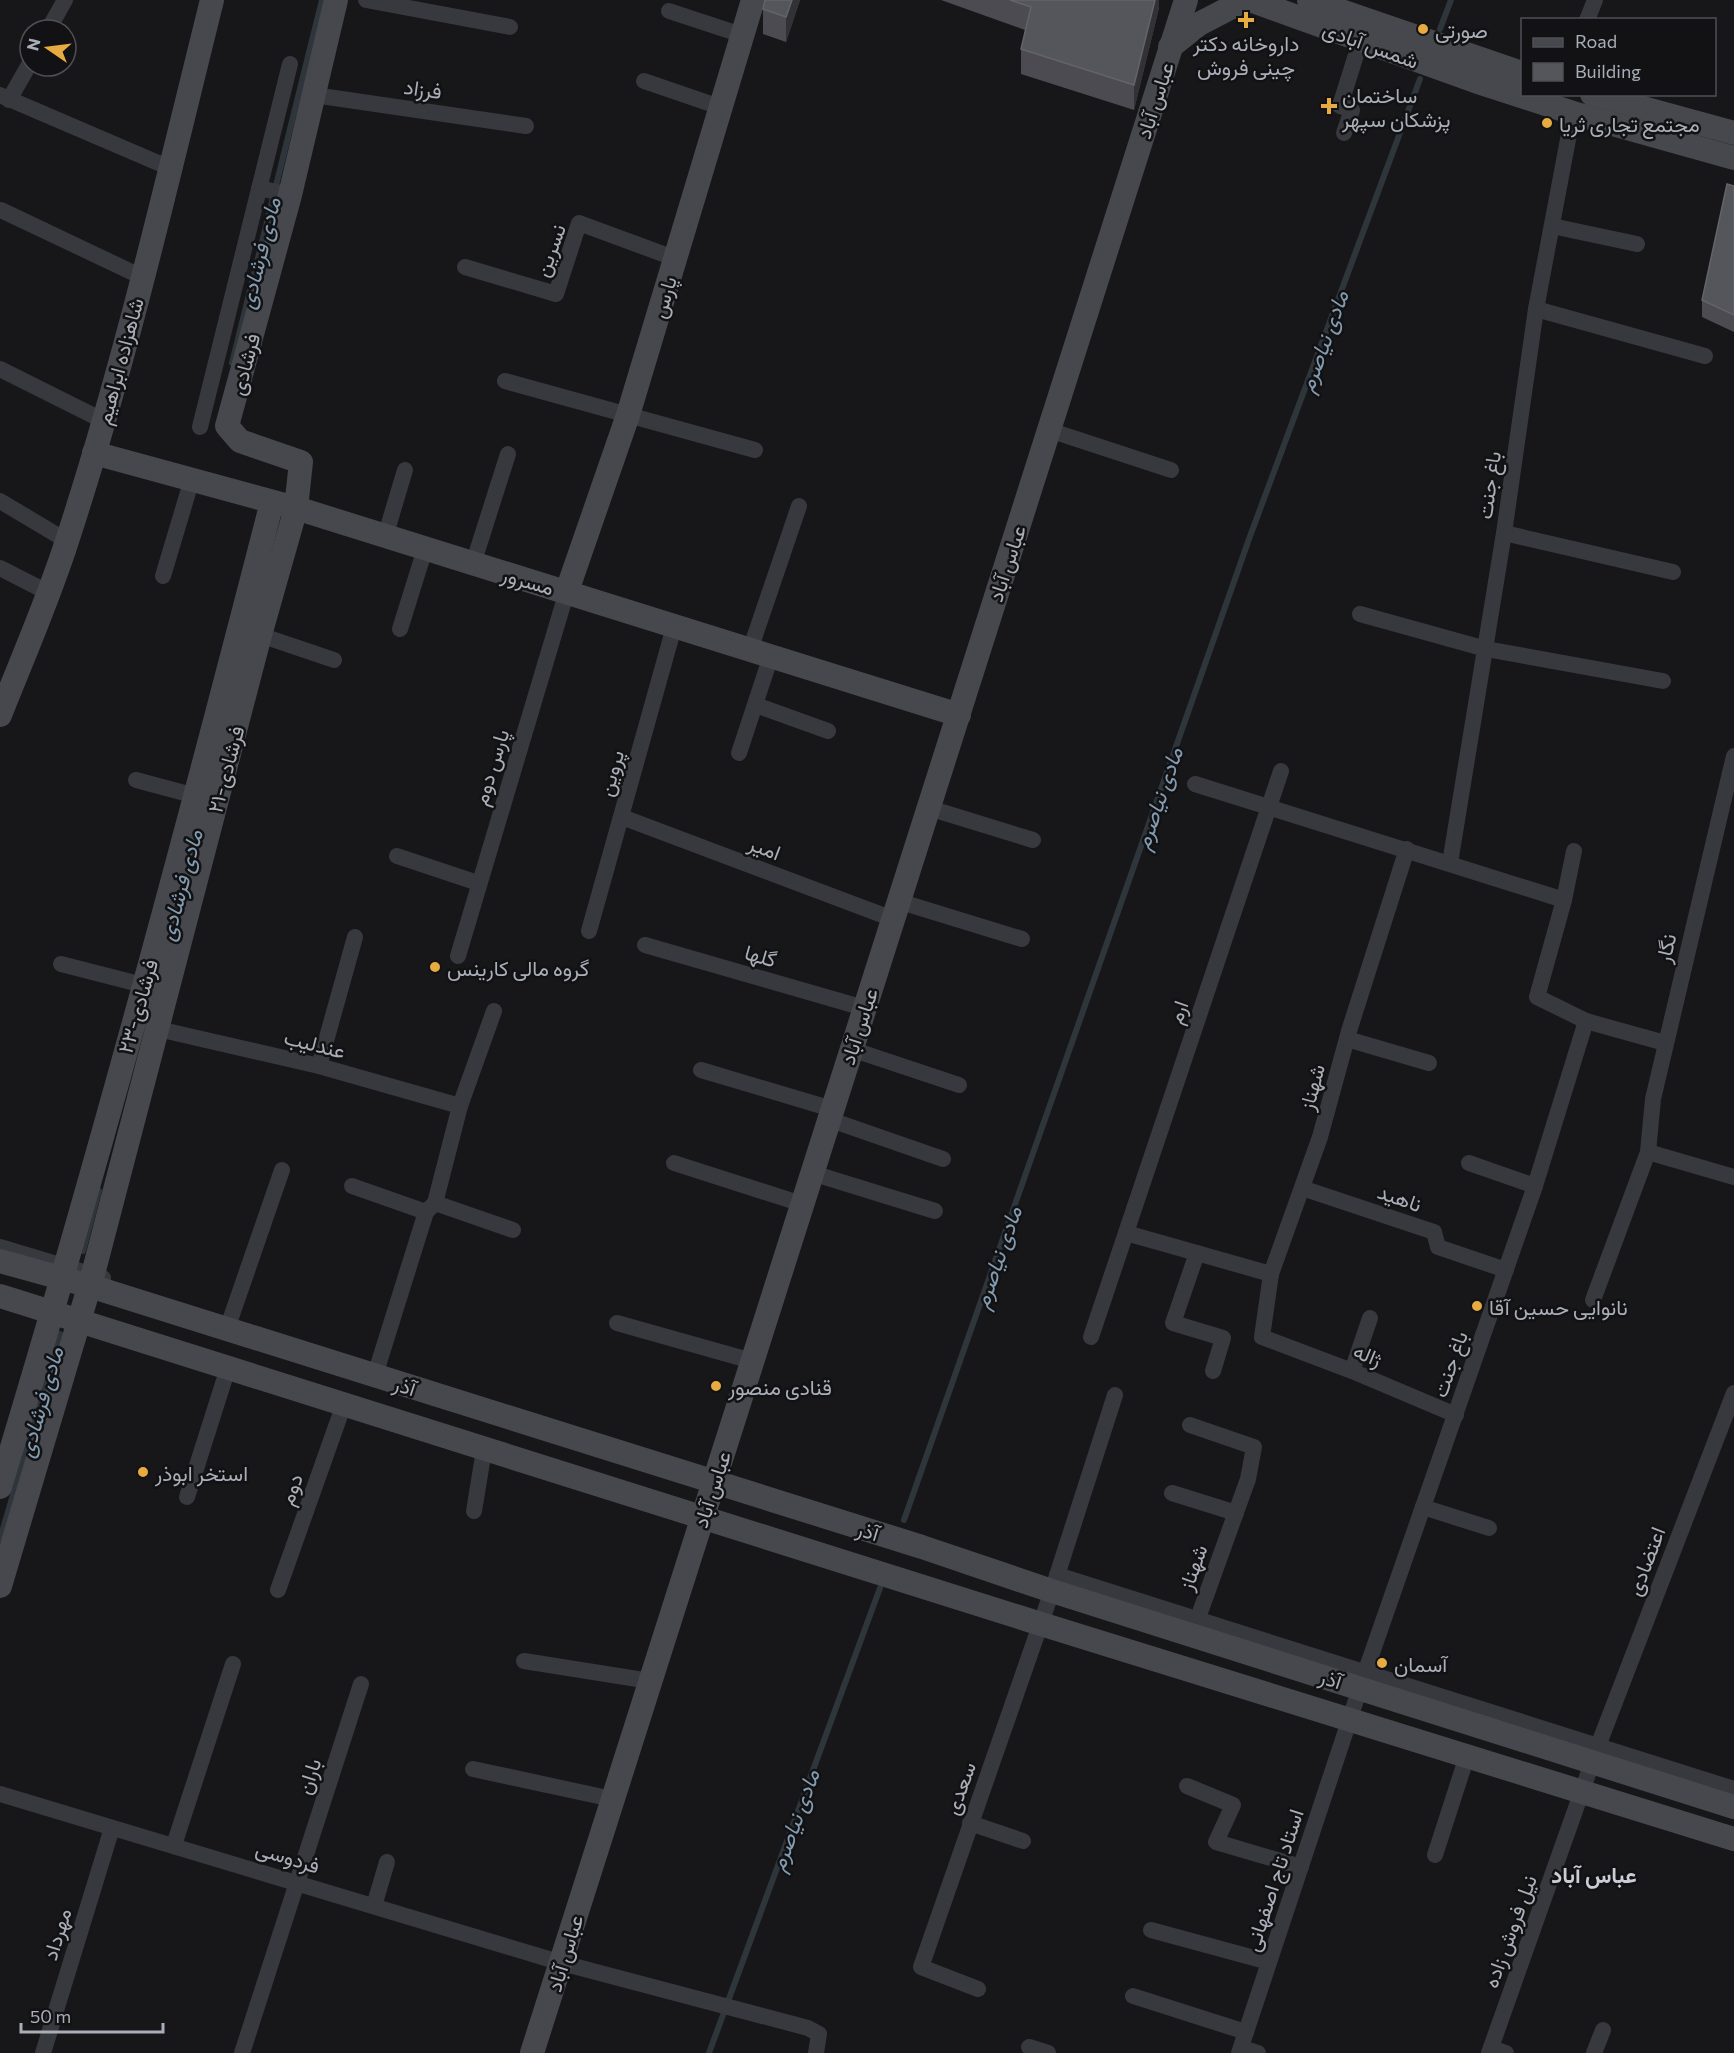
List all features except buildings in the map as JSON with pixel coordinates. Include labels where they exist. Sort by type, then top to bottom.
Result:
[{"type":"main road","name":"شاهزاده ابراهیم","points":[[0,715],[49,593],[94,453],[142,276],[212,0]]},
{"type":"main road","name":"فرشادی","points":[[296,508],[301,462],[240,441],[227,426],[290,195],[336,0]]},
{"type":"main road","name":"پارس","points":[[567,591],[628,415],[753,0]]},
{"type":"main road","name":"عباس آباد","points":[[532,2053],[1186,0]]},
{"type":"main road","points":[[1170,47],[1199,24],[1245,0]]},
{"type":"main road","name":"شمس آبادی","points":[[1250,0],[1360,42],[1521,95]]},
{"type":"main road","name":"شمس آبادی","points":[[1310,0],[1521,74]]},
{"type":"main road","name":"شمس آبادی","points":[[1523,96],[1574,113],[1730,144]]},
{"type":"main road","name":"شمس آبادی","points":[[1598,96],[1730,144]]},
{"type":"main road","name":"مسرور","points":[[94,453],[296,508],[959,715]]},
{"type":"main road","name":"۲۳-فرشادی","points":[[0,1486],[53,1311],[196,795],[272,502]]},
{"type":"main road","name":"۲۱-فرشادی","points":[[0,1586],[81,1319],[260,635],[296,508]]},
{"type":"main road","name":"آذر","points":[[0,1261],[64,1272],[91,1280],[377,1370],[713,1483],[922,1547],[1055,1583],[1595,1754],[1734,1807]]},
{"type":"main road","name":"آذر","points":[[0,1296],[81,1319],[701,1518],[1734,1839]]},
{"type":"main road","points":[[910,1582],[922,1547]]},
{"type":"street","points":[[55,18],[66,0]]},
{"type":"street","points":[[366,0],[510,27]]},
{"type":"street","points":[[1588,18],[1595,0]]},
{"type":"street","points":[[669,11],[742,35]]},
{"type":"street","points":[[1344,133],[1352,110],[1340,106],[1360,42]]},
{"type":"street","points":[[200,427],[290,64]]},
{"type":"street","points":[[19,78],[4,97],[170,168]]},
{"type":"street","points":[[644,81],[720,107]]},
{"type":"street","name":"فرزاد","points":[[314,95],[526,126]]},
{"type":"street","name":"باغ جنت","points":[[1450,863],[1486,649],[1536,309],[1574,113]]},
{"type":"street","points":[[260,188],[290,195]]},
{"type":"street","points":[[1,210],[142,276]]},
{"type":"street","name":"نسرین","points":[[465,267],[556,294],[579,223],[674,258]]},
{"type":"street","points":[[1552,226],[1637,244]]},
{"type":"street","points":[[1536,309],[1705,356]]},
{"type":"street","points":[[0,369],[102,420]]},
{"type":"street","points":[[505,381],[755,450]]},
{"type":"street","points":[[1049,430],[1172,470]]},
{"type":"street","points":[[473,564],[508,454]]},
{"type":"street","points":[[386,537],[405,470]]},
{"type":"street","points":[[163,576],[192,479]]},
{"type":"street","points":[[0,501],[67,541]]},
{"type":"street","points":[[739,753],[756,705],[761,653],[799,506]]},
{"type":"street","points":[[1504,533],[1673,572]]},
{"type":"street","points":[[400,629],[425,549]]},
{"type":"street","points":[[0,568],[49,593]]},
{"type":"street","name":"پارس دوم","points":[[458,956],[567,591]]},
{"type":"street","points":[[1360,614],[1486,649],[1663,681]]},
{"type":"street","name":"پروین","points":[[589,931],[674,627]]},
{"type":"street","points":[[260,635],[334,660]]},
{"type":"street","points":[[756,705],[828,731]]},
{"type":"street","name":"نگار","points":[[1593,1300],[1648,1152],[1653,1099],[1665,1043],[1734,756]]},
{"type":"street","name":"ارم","points":[[1091,1337],[1281,771]]},
{"type":"street","points":[[136,780],[196,795]]},
{"type":"street","points":[[1195,784],[1271,806],[1564,900]]},
{"type":"street","points":[[929,808],[1033,840]]},
{"type":"street","name":"امیر","points":[[622,817],[896,910],[1022,939]]},
{"type":"street","name":"شهناز","points":[[1262,1337],[1271,1274],[1320,1137],[1347,1039],[1407,849]]},
{"type":"street","points":[[1574,851],[1564,900],[1537,997],[1586,1021],[1665,1043]]},
{"type":"street","points":[[397,856],[478,884]]},
{"type":"street","points":[[318,1066],[355,937]]},
{"type":"street","name":"گلها","points":[[645,945],[864,1008]]},
{"type":"street","points":[[61,964],[143,985]]},
{"type":"street","points":[[377,1370],[430,1208],[460,1106],[494,1011]]},
{"type":"street","name":"باغ جنت","points":[[1349,1720],[1535,1186],[1586,1021]]},
{"type":"street","name":"عندلیب","points":[[158,1029],[318,1066],[460,1106]]},
{"type":"street","points":[[1347,1039],[1430,1063]]},
{"type":"street","points":[[851,1049],[959,1084]]},
{"type":"street","points":[[701,1070],[830,1114],[943,1159]]},
{"type":"street","points":[[1648,1152],[1734,1177]]},
{"type":"street","points":[[674,1163],[802,1204]]},
{"type":"street","points":[[1469,1163],[1535,1186]]},
{"type":"street","points":[[228,1324],[282,1170]]},
{"type":"street","points":[[812,1173],[935,1211]]},
{"type":"street","points":[[352,1186],[513,1230]]},
{"type":"street","name":"ناهید","points":[[1302,1188],[1434,1232],[1438,1247],[1506,1270]]},
{"type":"street","points":[[1126,1233],[1271,1274]]},
{"type":"street","name":"آذر","points":[[0,1246],[64,1272]]},
{"type":"street","points":[[1197,1253],[1173,1323],[1223,1338],[1213,1371]]},
{"type":"street","points":[[1352,1371],[1370,1318]]},
{"type":"street","points":[[617,1323],[752,1361]]},
{"type":"street","name":"ژاله","points":[[1262,1337],[1352,1371],[1456,1415]]},
{"type":"street","points":[[188,1497],[228,1368]]},
{"type":"street","name":"اعتضادی","points":[[1583,1791],[1595,1754],[1734,1393]]},
{"type":"street","name":"سعدی","points":[[978,1989],[921,1967],[1055,1583],[1115,1395]]},
{"type":"street","name":"دوم","points":[[278,1590],[344,1404]]},
{"type":"street","name":"شهناز","points":[[1190,1425],[1254,1447],[1248,1479],[1194,1627]]},
{"type":"street","points":[[474,1511],[484,1449]]},
{"type":"street","points":[[1172,1493],[1236,1513]]},
{"type":"street","points":[[1423,1507],[1489,1528]]},
{"type":"street","points":[[524,1661],[650,1681]]},
{"type":"street","points":[[174,1845],[233,1664]]},
{"type":"street","name":"باران","points":[[242,2053],[361,1684]]},
{"type":"street","name":"استاد تاج اصفهانی","points":[[1242,2044],[1349,1720]]},
{"type":"street","name":"آذر","points":[[1595,1754],[1734,1789]]},
{"type":"street","points":[[1435,1855],[1467,1756]]},
{"type":"street","points":[[473,1769],[612,1799]]},
{"type":"street","points":[[1187,1786],[1233,1805],[1216,1842],[1301,1867]]},
{"type":"street","name":"نیل فروش زاده","points":[[1495,2051],[1583,1791]]},
{"type":"street","name":"فردوسی","points":[[0,1794],[562,1963],[696,1996],[808,2028],[819,2034],[816,2053]]},
{"type":"street","points":[[970,1823],[1023,1841]]},
{"type":"street","name":"مهرداد","points":[[43,2053],[112,1828]]},
{"type":"street","points":[[374,1906],[387,1862]]},
{"type":"street","points":[[1151,1930],[1269,1962]]},
{"type":"street","points":[[1133,1996],[1258,2053]]},
{"type":"street","points":[[1594,2053],[1603,2030]]},
{"type":"street","points":[[1029,2047],[1048,2053]]},
{"type":"waterway","name":"مادی فرشادی","points":[[232,363],[322,0]]},
{"type":"waterway","name":"مادی نیاصرم","points":[[1440,29],[1451,0]]},
{"type":"waterway","name":"مادی نیاصرم","points":[[904,1520],[1249,539],[1420,79]]},
{"type":"waterway","name":"مادی فرشادی","points":[[83,1251],[99,1191]]},
{"type":"waterway","name":"مادی فرشادی","points":[[0,1539],[60,1334]]},
{"type":"waterway","name":"مادی نیاصرم","points":[[709,2053],[880,1588]]},
{"type":"place","name":"داروخانه دکتر چینی فروش","points":[[1246,20]]},
{"type":"place","name":"صورتی","points":[[1423,29]]},
{"type":"place","name":"ساختمان پزشکان سپهر","points":[[1329,106]]},
{"type":"place","name":"مجتمع تجاری ثریا","points":[[1547,123]]},
{"type":"place","name":"گروه مالی کارینس","points":[[435,967]]},
{"type":"place","name":"نانوایی حسین آقا","points":[[1477,1306]]},
{"type":"place","name":"قنادی منصور","points":[[716,1386]]},
{"type":"place","name":"استخر ابوذر","points":[[143,1472]]},
{"type":"place","name":"آسمان","points":[[1382,1663]]},
{"type":"district","name":"عباس آباد","points":[[1594,1874]]}]
